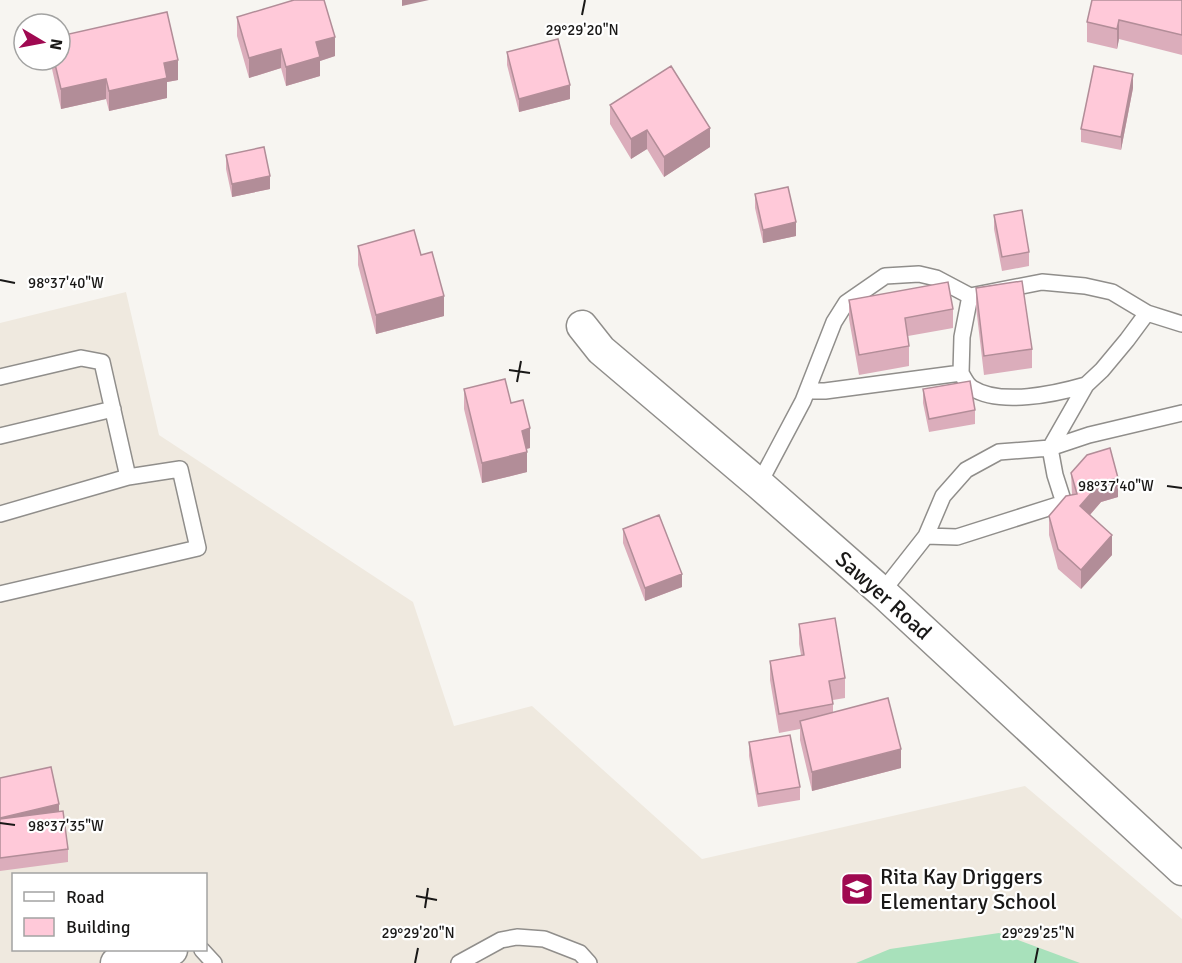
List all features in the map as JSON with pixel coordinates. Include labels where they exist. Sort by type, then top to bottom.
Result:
[{"type":"street","name":"Sawyer Road","points":[[582,326],[601,350],[882,592],[1182,870]]},
{"type":"street","points":[[116,963],[168,951]]},
{"type":"lane","points":[[759,484],[808,391],[834,322],[846,303],[885,276],[919,274],[936,278],[970,296],[1042,282],[1059,282],[1112,292],[1147,313],[1182,324]]},
{"type":"lane","points":[[970,296],[962,337],[961,373],[970,387],[988,395],[1047,396],[1086,386]]},
{"type":"lane","points":[[926,536],[957,537],[1064,503],[1055,475],[1050,448],[1086,386],[1127,340],[1147,313]]},
{"type":"lane","points":[[0,377],[81,358],[102,362],[128,477]]},
{"type":"lane","points":[[808,391],[825,391],[961,373]]},
{"type":"lane","points":[[0,436],[113,409]]},
{"type":"lane","points":[[882,592],[926,536],[943,496],[966,470],[999,452],[1050,448],[1089,435],[1182,413]]},
{"type":"lane","points":[[0,514],[128,477],[180,469],[198,548],[0,594]]},
{"type":"lane","points":[[459,963],[501,940],[517,937],[544,939],[580,953],[589,963]]},
{"type":"lane","points":[[203,951],[214,963]]},
{"type":"shaded area","points":[[126,292],[159,435],[413,602],[454,726],[532,706],[702,859],[1025,786],[1182,919],[1182,963],[0,963],[0,323]]},
{"type":"green space","points":[[999,933],[1080,963],[856,963],[890,949]]},
{"type":"building","points":[[294,0],[324,0],[335,37],[316,42],[320,57],[286,67],[281,49],[249,58],[237,17]]},
{"type":"building","points":[[1092,0],[1182,0],[1182,35],[1119,20],[1117,29],[1087,22]]},
{"type":"building","points":[[167,12],[178,60],[164,63],[167,78],[109,91],[106,79],[61,89],[57,72],[72,72],[72,33]]},
{"type":"building","points":[[558,39],[570,85],[519,99],[507,52]]},
{"type":"building","points":[[671,66],[710,128],[664,157],[647,130],[631,139],[610,105]]},
{"type":"building","points":[[1094,66],[1133,74],[1121,137],[1081,129]]},
{"type":"building","points":[[264,147],[270,176],[232,184],[226,155]]},
{"type":"building","points":[[788,187],[796,222],[763,230],[755,194]]},
{"type":"building","points":[[1022,210],[1029,252],[1002,257],[994,215]]},
{"type":"building","points":[[414,230],[421,255],[432,252],[444,296],[376,315],[358,246]]},
{"type":"building","points":[[1022,281],[1032,349],[984,356],[976,288]]},
{"type":"building","points":[[948,282],[953,309],[905,318],[909,346],[859,355],[849,300]]},
{"type":"building","points":[[505,379],[511,403],[523,400],[530,428],[522,431],[527,452],[482,463],[464,389]]},
{"type":"building","points":[[970,381],[975,410],[929,419],[923,389]]},
{"type":"building","points":[[1110,448],[1118,478],[1101,482],[1080,506],[1112,535],[1081,570],[1058,549],[1049,516],[1066,496],[1077,494],[1071,473],[1087,455]]},
{"type":"building","points":[[659,515],[682,574],[645,588],[623,529]]},
{"type":"building","points":[[835,618],[845,678],[829,681],[833,704],[779,714],[770,661],[804,655],[799,624]]},
{"type":"building","points":[[888,698],[901,749],[812,772],[800,721]]},
{"type":"building","points":[[790,735],[800,787],[758,794],[749,742]]},
{"type":"building","points":[[51,767],[59,804],[0,818],[0,778]]},
{"type":"building","points":[[63,811],[68,849],[0,858],[0,819]]},
{"type":"place","name":"Rita Kay Driggers Elementary School","points":[[857,889]]}]
